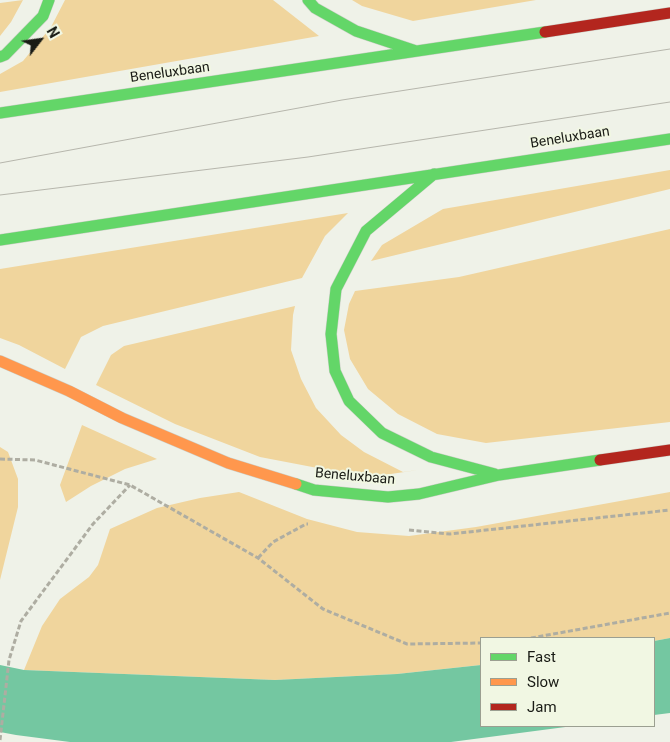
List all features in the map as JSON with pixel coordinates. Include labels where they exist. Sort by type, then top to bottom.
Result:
[{"type":"main road","points":[[0,57],[5,55],[43,16],[49,0]]},
{"type":"main road","points":[[308,0],[315,8],[356,31],[416,51]]},
{"type":"main road","name":"Beneluxbaan","points":[[0,113],[670,13]]},
{"type":"main road","name":"Beneluxbaan","points":[[0,240],[670,138]]},
{"type":"main road","points":[[434,174],[366,231],[336,289],[331,334],[335,371],[349,402],[382,433],[431,457],[499,475]]},
{"type":"main road","name":"Beneluxbaan","points":[[0,362],[69,391],[122,418],[228,463],[314,490],[388,497],[419,494],[499,475],[670,450]]},
{"type":"path","points":[[0,459],[35,460],[130,485],[258,558],[323,609],[407,644],[480,642]]},
{"type":"path","points":[[0,740],[9,660],[21,621],[93,524],[130,485]]},
{"type":"path","points":[[401,530],[450,534],[670,510]]},
{"type":"path","points":[[258,558],[273,542],[306,524],[315,524]]},
{"type":"path","points":[[537,637],[670,614]]},
{"type":"shaded area","points":[[23,0],[11,22],[0,36],[0,3]]},
{"type":"shaded area","points":[[65,0],[273,0],[319,36],[0,92],[0,74],[23,61],[51,27]]},
{"type":"shaded area","points":[[352,0],[536,0],[413,21],[362,6]]},
{"type":"shaded area","points":[[670,170],[670,189],[371,261],[382,245],[443,209]]},
{"type":"shaded area","points":[[348,213],[325,236],[302,278],[103,326],[81,337],[65,369],[19,345],[0,338],[0,269]]},
{"type":"shaded area","points":[[670,229],[670,422],[486,443],[437,434],[398,414],[368,389],[350,359],[344,330],[349,304],[355,291],[459,277]]},
{"type":"shaded area","points":[[295,306],[291,350],[301,379],[316,408],[341,435],[364,452],[403,472],[418,470],[384,475],[328,470],[260,457],[175,424],[96,385],[111,355],[124,346]]},
{"type":"shaded area","points":[[82,425],[157,459],[125,469],[91,486],[66,502],[60,485]]},
{"type":"shaded area","points":[[0,447],[8,452],[18,479],[18,507],[0,580]]},
{"type":"shaded area","points":[[239,492],[307,519],[357,532],[409,536],[476,527],[670,492],[670,638],[655,641],[655,637],[480,637],[480,665],[397,674],[275,680],[24,670],[42,626],[60,599],[89,577],[98,565],[110,529],[157,508],[200,498]]},
{"type":"shaded area","points":[[670,638],[670,713],[655,715],[655,641]]},
{"type":"shaded area","points":[[0,665],[24,670],[275,680],[397,674],[480,665],[480,727],[565,727],[451,742],[70,742],[0,732]]},
{"type":"tram line","points":[[0,163],[342,100],[670,49]]},
{"type":"tram line","points":[[0,195],[308,157],[670,102]]},
{"type":"traffic: fast","points":[[0,57],[5,55],[43,16],[49,0]]},
{"type":"traffic: fast","points":[[308,0],[315,8],[356,31],[416,51]]},
{"type":"traffic: fast","points":[[0,113],[545,32]]},
{"type":"traffic: fast","points":[[0,240],[670,139]]},
{"type":"traffic: fast","points":[[434,174],[366,231],[336,289],[331,334],[335,371],[349,401],[382,433],[431,457],[495,474]]},
{"type":"traffic: fast","points":[[296,484],[314,490],[388,497],[419,494],[499,475],[600,460]]},
{"type":"traffic: slow","points":[[0,361],[69,391],[122,418],[228,463],[296,484]]},
{"type":"traffic: jam","points":[[545,32],[670,13]]},
{"type":"traffic: jam","points":[[600,460],[670,450]]}]
